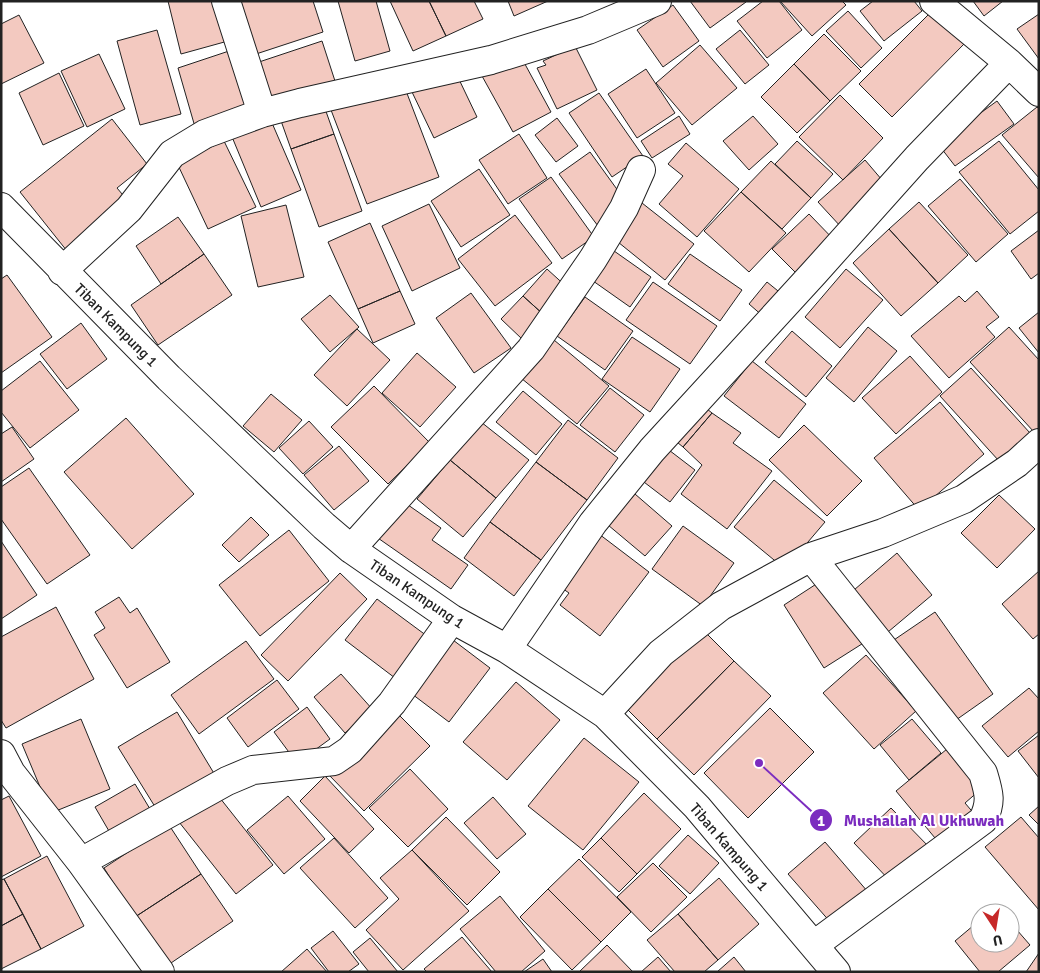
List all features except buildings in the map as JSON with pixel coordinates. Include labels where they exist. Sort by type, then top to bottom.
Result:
[{"type":"street","points":[[226,1],[262,114]]},
{"type":"street","points":[[62,271],[129,209],[172,154],[205,134],[262,114],[309,101],[491,60],[588,30],[657,1]]},
{"type":"street","points":[[934,1],[1009,62],[1039,92]]},
{"type":"street","points":[[507,650],[592,523],[652,450],[917,158],[1009,62]]},
{"type":"street","points":[[351,549],[531,349],[614,225],[641,170]]},
{"type":"street","name":"Tiban Kampung 1","points":[[1,207],[169,378],[324,526],[351,549],[452,619],[507,650],[605,714],[697,807],[836,972]]},
{"type":"street","points":[[605,714],[661,654],[721,606],[811,557],[882,534],[964,499],[1016,463],[1039,443]]},
{"type":"street","points":[[811,557],[983,773],[990,795],[988,808],[983,820],[814,945]]},
{"type":"street","points":[[82,862],[227,781],[253,770],[334,761],[342,756],[350,750],[392,703],[452,619]]},
{"type":"street","points":[[5,768],[82,862],[160,972]]},
{"type":"place","name":"Mushallah Al Ukhuwah","points":[[759,763]]}]
